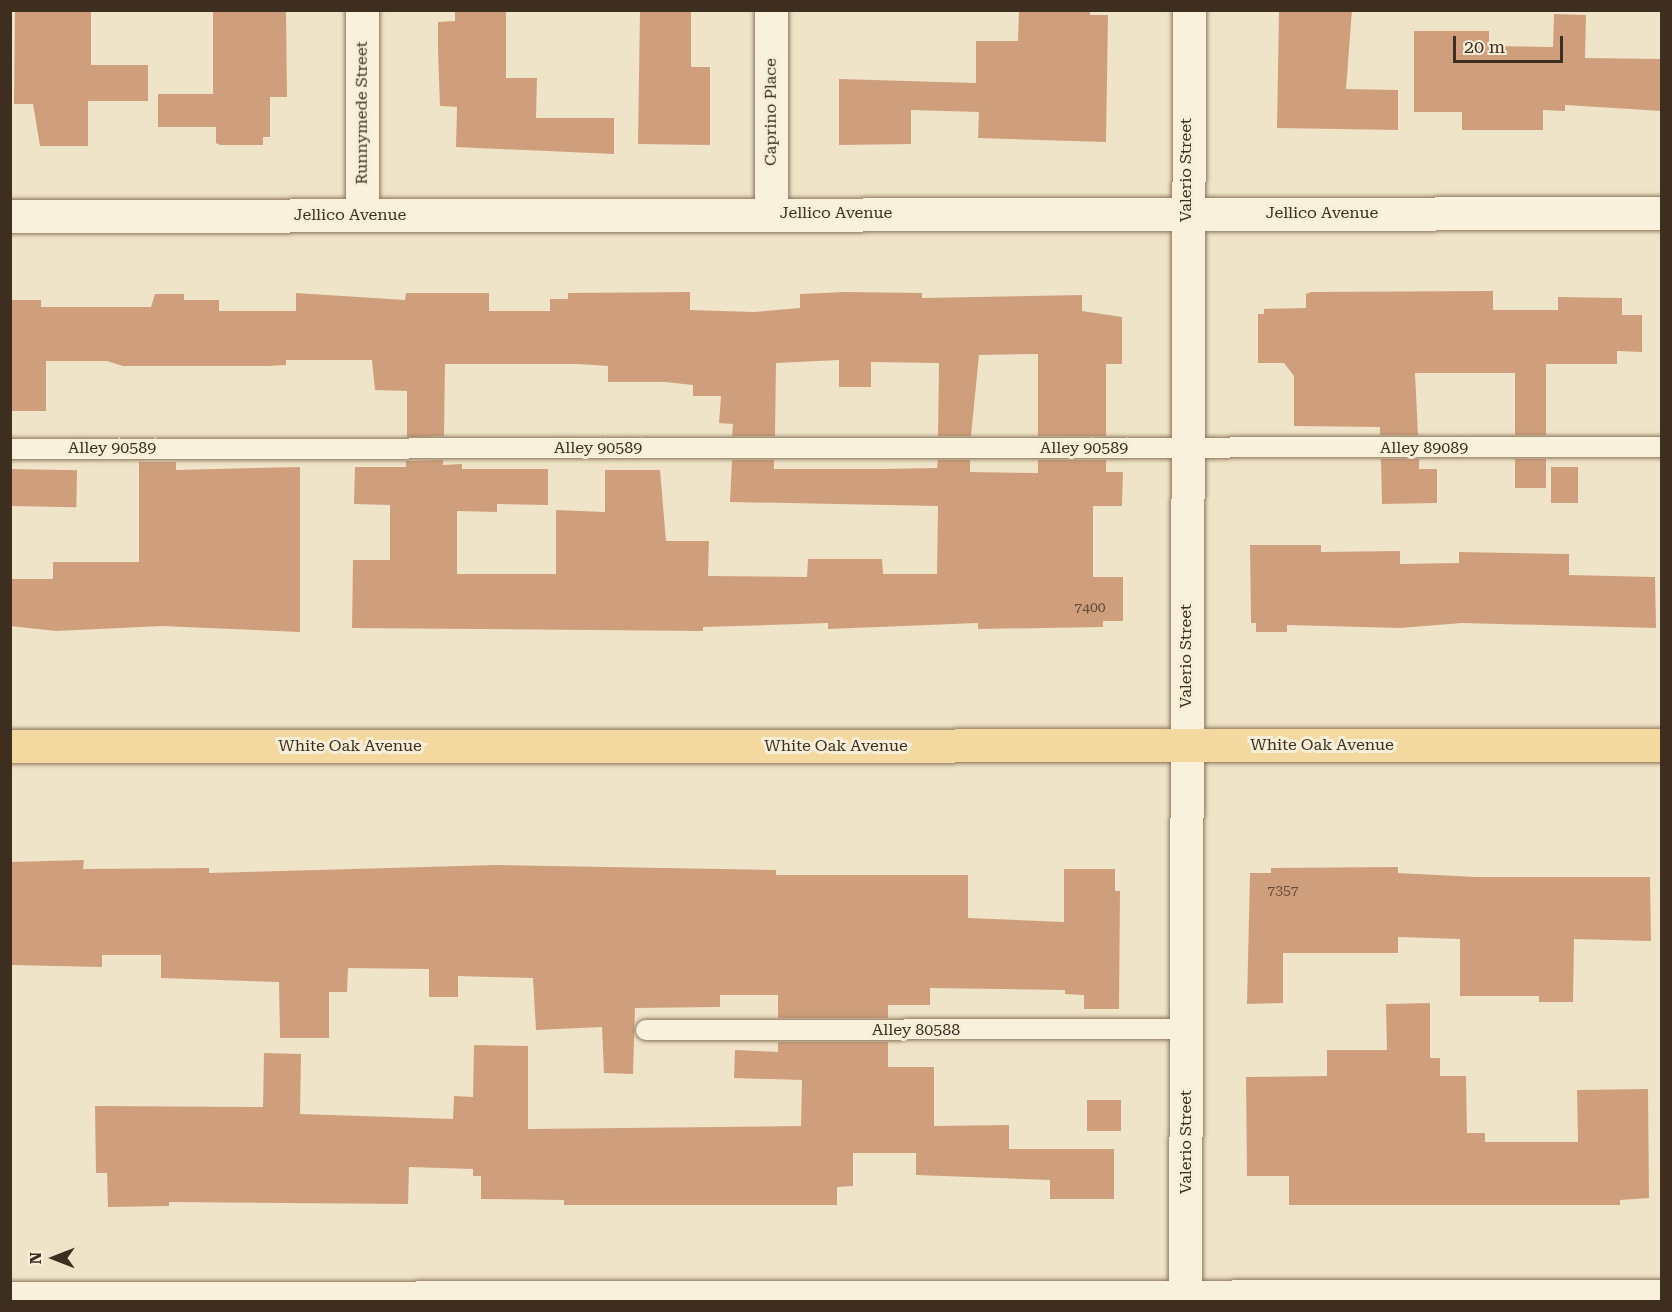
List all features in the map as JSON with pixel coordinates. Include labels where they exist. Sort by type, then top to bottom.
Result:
[{"type":"main road","name":"White Oak Avenue","points":[[10,746],[1662,745]]},
{"type":"street","name":"Runnymede Street","points":[[362,10],[362,215]]},
{"type":"street","name":"Caprino Place","points":[[771,10],[771,213]]},
{"type":"street","name":"Valerio Street","points":[[1185,1300],[1188,10]]},
{"type":"street","name":"Jellico Avenue","points":[[10,216],[1662,213]]},
{"type":"street","points":[[10,1298],[1185,1300],[1662,1296]]},
{"type":"lane","name":"Alley 89089","points":[[1186,448],[1662,447]]},
{"type":"lane","name":"Alley 90589","points":[[10,448],[1186,448]]},
{"type":"lane","name":"Alley 80588","points":[[646,1030],[1186,1029]]},
{"type":"building","points":[[15,10],[91,10],[91,65],[148,65],[148,101],[88,101],[88,146],[40,146],[33,104],[14,104]]},
{"type":"building","points":[[213,10],[286,10],[287,97],[270,97],[270,137],[263,137],[263,145],[220,145],[216,143],[216,127],[158,127],[158,94],[213,94]]},
{"type":"building","points":[[455,10],[506,10],[506,78],[537,78],[536,118],[614,118],[614,154],[456,147],[457,107],[440,106],[438,51],[438,22],[455,21]]},
{"type":"building","points":[[640,10],[691,10],[691,67],[710,67],[710,145],[638,144]]},
{"type":"building","points":[[1019,10],[1090,10],[1090,15],[1108,15],[1106,142],[978,138],[979,112],[911,110],[911,144],[839,145],[839,79],[976,83],[976,41],[1018,41]]},
{"type":"building","points":[[1279,10],[1352,10],[1346,89],[1398,90],[1398,130],[1277,128]]},
{"type":"building","points":[[1554,14],[1586,15],[1585,58],[1662,59],[1662,111],[1565,105],[1565,111],[1543,110],[1543,130],[1462,130],[1462,112],[1414,112],[1414,31],[1489,31],[1489,46],[1553,47]]},
{"type":"building","points":[[1493,291],[1493,310],[1558,310],[1558,297],[1622,298],[1622,315],[1642,315],[1642,352],[1617,351],[1617,364],[1546,364],[1546,435],[1515,435],[1515,373],[1415,373],[1418,435],[1380,435],[1380,427],[1294,426],[1294,376],[1284,363],[1258,363],[1258,314],[1264,314],[1264,309],[1306,308],[1306,294],[1311,292]]},
{"type":"building","points":[[690,292],[690,310],[754,312],[800,308],[800,294],[922,293],[922,298],[1082,295],[1082,311],[1122,317],[1122,364],[1106,364],[1106,436],[1038,436],[1038,354],[979,355],[971,436],[938,436],[939,363],[871,362],[871,387],[839,387],[839,360],[776,363],[775,436],[732,436],[733,424],[719,423],[721,396],[693,396],[693,385],[665,382],[608,382],[608,366],[577,364],[445,364],[444,436],[407,437],[407,391],[375,390],[372,360],[286,360],[286,365],[267,366],[123,366],[107,361],[46,361],[46,411],[10,411],[10,300],[41,300],[41,307],[151,307],[155,294],[184,294],[184,300],[219,300],[219,311],[296,311],[296,293],[405,300],[406,293],[489,293],[489,311],[550,311],[550,299],[568,299],[568,293]]},
{"type":"building","points":[[1381,459],[1419,459],[1419,469],[1437,469],[1437,503],[1382,504]]},
{"type":"building","points":[[1515,459],[1546,459],[1546,488],[1515,488]]},
{"type":"building","points":[[443,460],[443,465],[462,464],[462,469],[548,469],[548,505],[497,504],[497,512],[457,511],[457,574],[556,574],[556,510],[605,512],[605,470],[660,470],[666,541],[709,541],[708,576],[807,577],[808,559],[882,559],[883,574],[937,574],[938,506],[730,502],[732,460],[774,460],[774,469],[881,469],[937,468],[938,460],[970,460],[970,472],[1038,473],[1038,460],[1106,460],[1106,472],[1123,472],[1122,506],[1093,506],[1093,577],[1123,577],[1123,621],[1103,621],[1103,627],[978,629],[978,623],[828,629],[828,623],[703,627],[703,631],[352,628],[353,560],[390,560],[390,505],[354,504],[355,467],[406,467],[406,461]]},
{"type":"building","points":[[139,462],[176,462],[176,470],[300,467],[300,632],[162,626],[56,631],[10,626],[10,579],[53,579],[53,562],[139,562]]},
{"type":"building","points":[[1551,467],[1578,467],[1578,503],[1551,503]]},
{"type":"building","points":[[10,469],[77,470],[76,507],[10,506]]},
{"type":"building","points":[[1250,545],[1321,545],[1321,552],[1400,551],[1400,564],[1459,563],[1459,552],[1569,554],[1569,575],[1655,577],[1656,628],[1462,623],[1400,628],[1287,625],[1287,632],[1256,632],[1256,623],[1251,623]]},
{"type":"building","points":[[84,860],[83,869],[209,868],[209,873],[496,865],[776,870],[776,875],[968,875],[968,918],[1064,922],[1064,869],[1115,869],[1115,891],[1120,891],[1119,1009],[1084,1009],[1084,995],[1065,994],[1065,990],[930,988],[930,1005],[888,1005],[888,1018],[778,1018],[778,995],[720,995],[720,1007],[635,1008],[633,1074],[604,1073],[602,1027],[536,1030],[533,978],[458,976],[458,997],[429,997],[429,969],[348,968],[347,992],[329,992],[329,1038],[280,1038],[279,982],[161,978],[161,955],[102,955],[102,967],[10,965],[10,862]]},
{"type":"building","points":[[1398,867],[1398,873],[1476,877],[1650,877],[1651,941],[1574,939],[1573,1002],[1539,1002],[1539,996],[1460,996],[1460,939],[1398,937],[1398,953],[1283,953],[1283,1003],[1247,1004],[1250,873],[1271,873],[1271,868]]},
{"type":"building","points":[[1430,1003],[1430,1058],[1440,1058],[1440,1076],[1466,1076],[1467,1133],[1485,1133],[1485,1142],[1578,1142],[1577,1090],[1648,1089],[1649,1198],[1620,1200],[1620,1205],[1289,1205],[1289,1176],[1247,1176],[1246,1077],[1327,1076],[1327,1050],[1387,1050],[1386,1004]]},
{"type":"building","points":[[778,1042],[888,1042],[888,1067],[934,1067],[934,1126],[1009,1125],[1009,1149],[1114,1149],[1114,1199],[1050,1199],[1050,1180],[916,1175],[916,1153],[853,1153],[853,1186],[837,1187],[837,1205],[564,1205],[564,1200],[481,1199],[481,1176],[473,1176],[473,1169],[409,1167],[408,1204],[169,1202],[169,1206],[108,1207],[107,1173],[96,1173],[95,1106],[263,1107],[264,1053],[301,1054],[300,1114],[453,1119],[454,1096],[473,1097],[474,1045],[528,1046],[528,1129],[801,1126],[802,1080],[734,1078],[735,1050],[778,1052]]},
{"type":"building","points":[[1087,1100],[1121,1100],[1121,1131],[1087,1131]]}]
